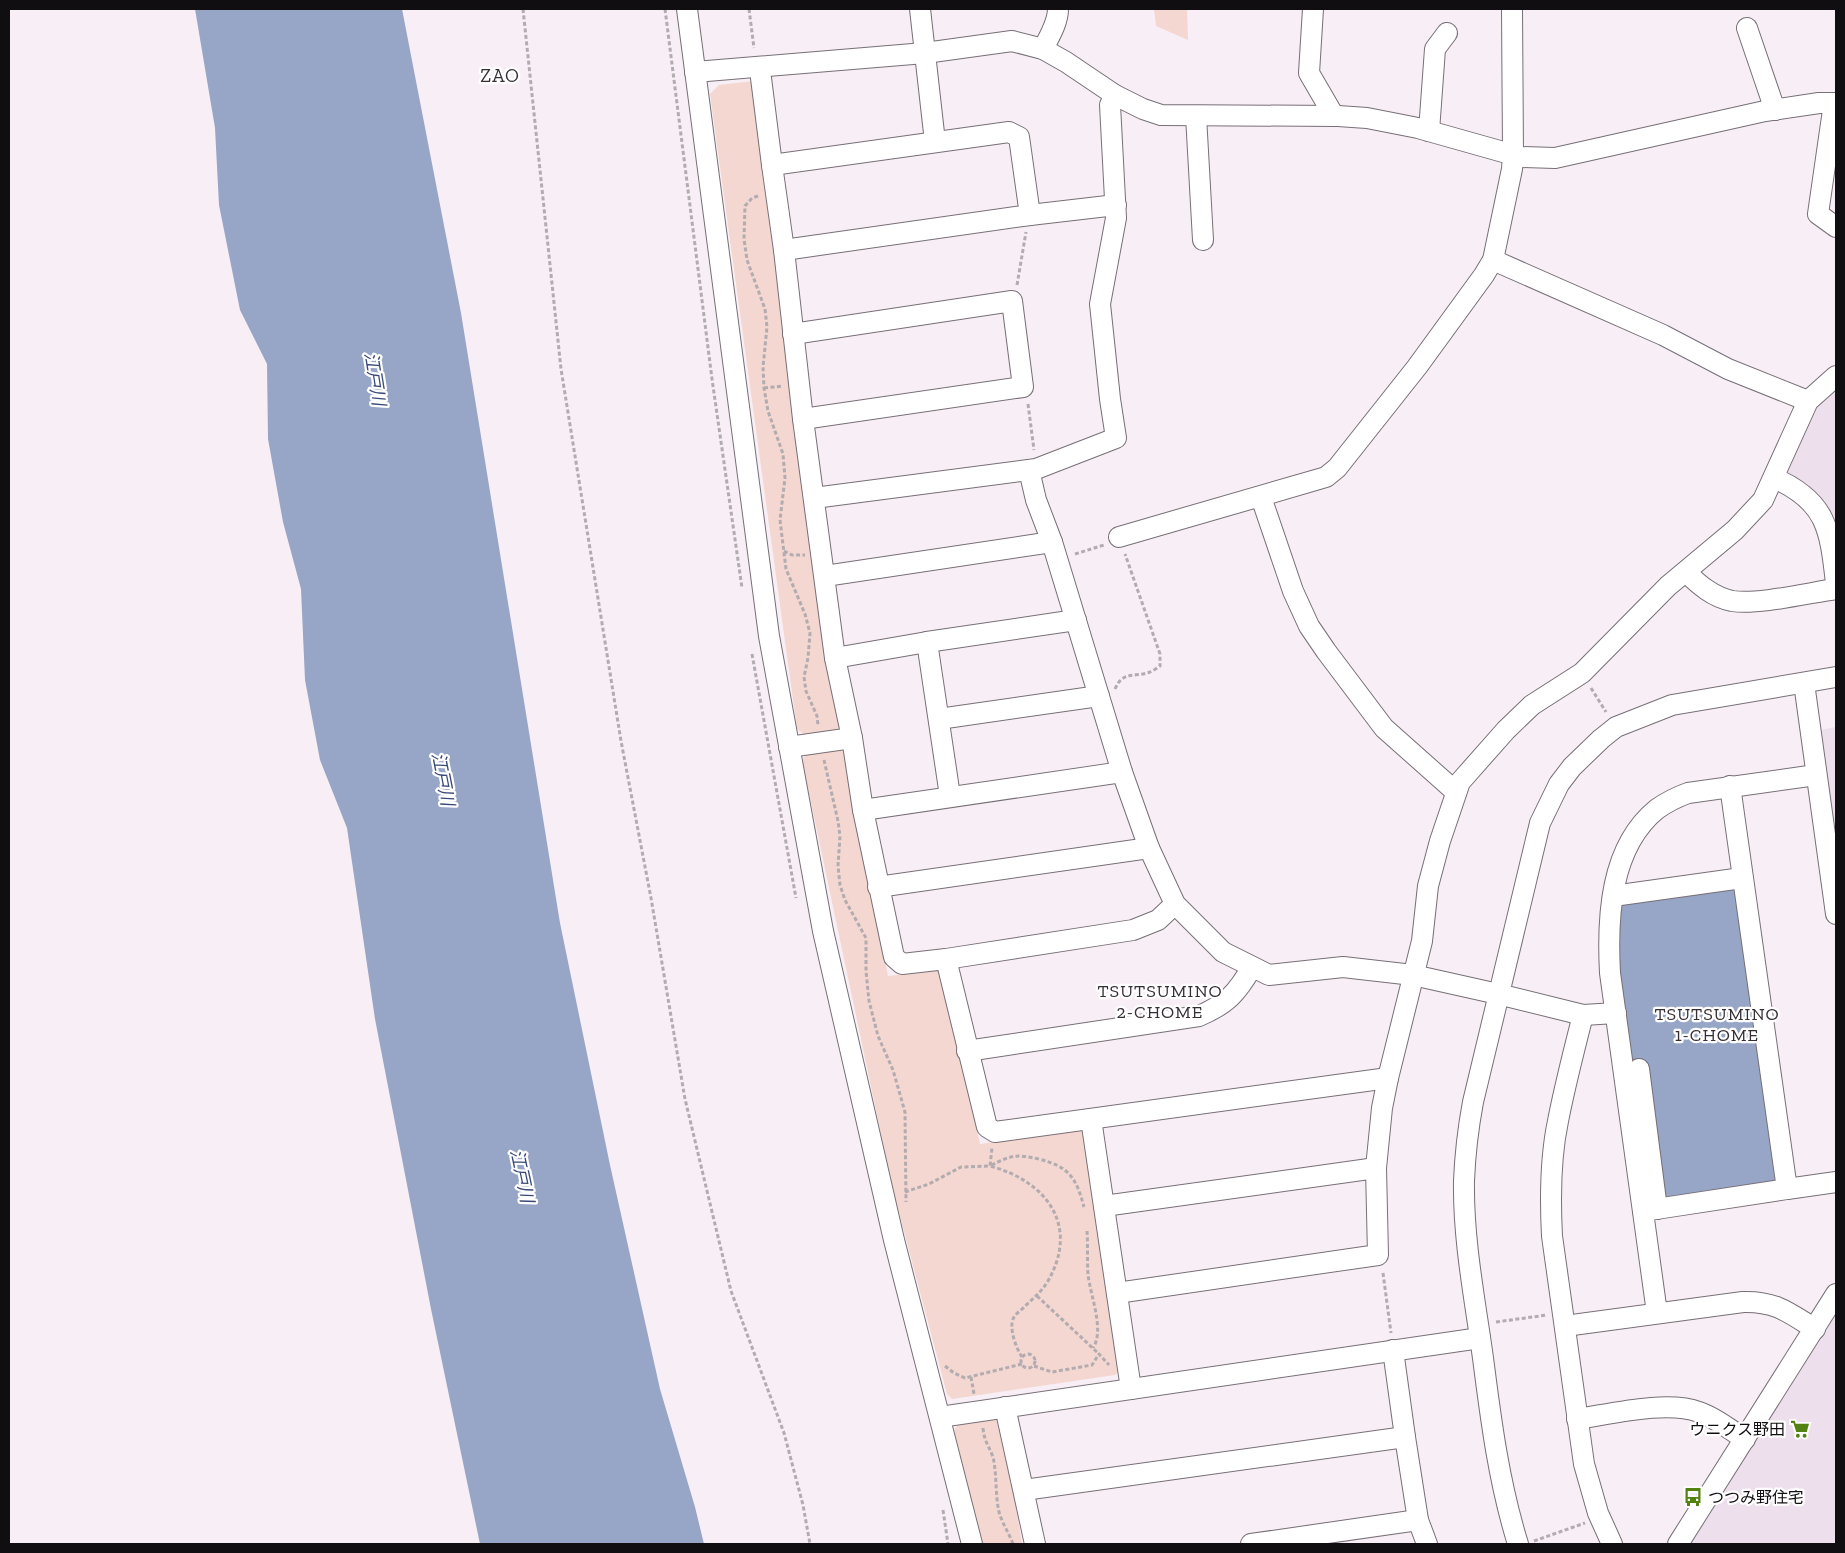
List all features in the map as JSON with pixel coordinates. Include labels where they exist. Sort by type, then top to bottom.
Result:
[{"type":"street","points":[[687,9],[769,636],[829,959],[894,1240],[972,1544]]},
{"type":"street","points":[[920,9],[935,142]]},
{"type":"street","points":[[1043,49],[1053,29],[1058,9]]},
{"type":"street","points":[[1313,9],[1309,73],[1334,116]]},
{"type":"street","points":[[1119,539],[1326,477],[1337,468],[1417,367],[1493,260],[1512,169],[1512,9]]},
{"type":"street","points":[[1746,28],[1775,110]]},
{"type":"street","points":[[1429,131],[1435,50],[1447,34]]},
{"type":"street","points":[[696,72],[925,53],[1012,41],[1043,49],[1120,98],[1161,115],[1334,116],[1367,118],[1429,131],[1521,157],[1555,158],[1775,110],[1819,103],[1835,103],[1818,214],[1836,227]]},
{"type":"street","points":[[760,78],[784,250],[803,419],[835,658],[852,738],[863,810],[878,887],[894,957],[902,964],[1133,930],[1158,920],[1175,904]]},
{"type":"street","points":[[814,498],[1032,470],[1116,438],[1100,304],[1116,218],[1110,105],[1120,98]]},
{"type":"street","points":[[1196,116],[1204,240]]},
{"type":"street","points":[[772,166],[1009,132],[1019,137],[1030,215]]},
{"type":"street","points":[[784,250],[1030,215],[1116,205]]},
{"type":"street","points":[[1493,260],[1663,334],[1728,369],[1808,401]]},
{"type":"street","points":[[793,334],[1012,301],[1023,387],[803,419]]},
{"type":"street","points":[[1117,1293],[1378,1255],[1376,1168],[1382,1108],[1422,941],[1428,886],[1456,792],[1468,772],[1506,730],[1532,706],[1582,673],[1668,586],[1735,530],[1763,500],[1808,401],[1836,376]]},
{"type":"street","points":[[1032,470],[1036,500],[1055,551],[1076,620],[1106,694],[1122,772],[1149,848],[1175,904],[1223,952],[1268,975],[1343,967],[1413,975],[1583,1015],[1616,1013]]},
{"type":"street","points":[[1774,478],[1803,494],[1816,507],[1825,522],[1831,544],[1836,583]]},
{"type":"street","points":[[1261,497],[1293,591],[1313,632],[1384,728],[1456,792]]},
{"type":"street","points":[[825,576],[1055,551]]},
{"type":"street","points":[[1686,572],[1712,594],[1731,601],[1752,602],[1836,589]]},
{"type":"street","points":[[835,658],[1076,620]]},
{"type":"street","points":[[928,642],[950,796]]},
{"type":"street","points":[[1523,1544],[1500,1480],[1469,1264],[1464,1183],[1466,1140],[1472,1102],[1540,823],[1559,784],[1572,767],[1586,752],[1616,727],[1672,705],[1836,677]]},
{"type":"street","points":[[1804,683],[1836,914]]},
{"type":"street","points":[[939,719],[1106,694]]},
{"type":"street","points":[[790,747],[852,738]]},
{"type":"street","points":[[863,810],[1122,772]]},
{"type":"street","points":[[1650,1210],[1610,972],[1608,943],[1613,896],[1621,862],[1629,842],[1643,823],[1657,809],[1670,800],[1688,793],[1816,775]]},
{"type":"street","points":[[1730,786],[1787,1189]]},
{"type":"street","points":[[878,887],[1149,848]]},
{"type":"street","points":[[1613,896],[1742,878]]},
{"type":"street","points":[[946,959],[987,1127],[995,1132],[1388,1078]]},
{"type":"street","points":[[967,1051],[1199,1016],[1220,1007],[1242,984],[1252,967]]},
{"type":"street","points":[[1583,1015],[1557,1122],[1552,1160],[1550,1214],[1584,1464],[1600,1518],[1612,1544]]},
{"type":"street","points":[[1639,1069],[1657,1313]]},
{"type":"street","points":[[1091,1119],[1131,1389]]},
{"type":"street","points":[[1104,1206],[1376,1168]]},
{"type":"street","points":[[1650,1210],[1836,1182]]},
{"type":"street","points":[[1678,1544],[1836,1294]]},
{"type":"street","points":[[1564,1320],[1657,1313],[1759,1301],[1775,1305],[1815,1329]]},
{"type":"street","points":[[940,1417],[977,1406],[1005,1407],[1131,1389],[1479,1331]]},
{"type":"street","points":[[1393,1345],[1418,1520],[1427,1544]]},
{"type":"street","points":[[1577,1419],[1667,1406],[1684,1407],[1700,1412],[1745,1439]]},
{"type":"street","points":[[1005,1407],[1035,1544]]},
{"type":"street","points":[[1024,1490],[1405,1438]]},
{"type":"street","points":[[1251,1544],[1418,1520]]},
{"type":"path","points":[[523,9],[561,370],[621,741],[651,898],[685,1100],[731,1292],[784,1433],[803,1505],[810,1544]]},
{"type":"path","points":[[749,9],[754,48]]},
{"type":"path","points":[[776,192],[752,198],[745,206],[744,239],[748,260],[765,309],[767,327],[763,367],[764,388],[768,412],[783,454],[785,478],[780,520],[786,569],[805,614],[810,633],[804,677],[806,691],[817,716],[819,731]]},
{"type":"path","points":[[1012,301],[1016,293],[1030,215]]},
{"type":"path","points":[[1023,387],[1027,394],[1032,470]]},
{"type":"path","points":[[1055,551],[1119,539],[1160,654],[1160,666],[1149,673],[1130,675],[1106,694]]},
{"type":"path","points":[[1582,673],[1616,727]]},
{"type":"path","points":[[823,755],[840,836],[838,866],[840,885],[845,900],[866,938],[866,971],[869,1001],[878,1036],[893,1070],[905,1112],[906,1209]]},
{"type":"path","points":[[990,1166],[992,1149]]},
{"type":"path","points":[[990,1166],[1011,1156],[1023,1155],[1052,1162],[1062,1167],[1075,1180],[1085,1212]]},
{"type":"path","points":[[905,1192],[929,1184],[961,1167],[990,1166],[1005,1170],[1026,1181],[1042,1194],[1055,1212],[1060,1234],[1059,1258],[1048,1281],[1037,1296],[1014,1316],[1012,1325],[1022,1357],[1022,1364]]},
{"type":"path","points":[[1087,1229],[1088,1274],[1096,1314],[1096,1342],[1093,1348]]},
{"type":"path","points":[[1378,1255],[1382,1264],[1393,1345]]},
{"type":"path","points":[[1037,1296],[1093,1348],[1111,1368]]},
{"type":"path","points":[[1479,1331],[1564,1320]]},
{"type":"path","points":[[1022,1357],[1029,1354],[1033,1355],[1035,1358],[1034,1366]]},
{"type":"path","points":[[1022,1364],[1027,1368],[1034,1366],[1052,1372],[1092,1365],[1099,1354]]},
{"type":"path","points":[[943,1357],[946,1366],[954,1373],[965,1378],[1022,1364]]},
{"type":"path","points":[[971,1377],[983,1435],[992,1455],[995,1468],[995,1487],[1000,1513],[1013,1544]]},
{"type":"path","points":[[1523,1544],[1600,1518]]},
{"type":"shaded area","points":[[1154,9],[1187,9],[1188,40],[1156,26]]},
{"type":"shaded area","points":[[753,81],[840,726],[835,732],[805,735],[797,729],[710,94],[719,85]]},
{"type":"shaded area","points":[[1836,385],[1836,532],[1789,476],[1786,468],[1811,411]]},
{"type":"shaded area","points":[[1836,727],[1836,834],[1820,730]]},
{"type":"shaded area","points":[[843,748],[846,752],[888,976],[938,970],[943,975],[980,1144],[1081,1129],[1087,1136],[1121,1370],[1115,1375],[952,1399],[947,1394],[892,1186],[802,760],[810,750]]},
{"type":"shaded area","name":"ウニクス野田","points":[[1836,1314],[1836,1544],[1691,1544]]},
{"type":"shaded area","points":[[995,1417],[1002,1422],[1022,1544],[982,1544],[954,1430],[959,1423]]},
{"type":"water","name":"江戸川","points":[[195,9],[402,9],[461,313],[560,923],[610,1165],[660,1389],[704,1544],[480,1544],[431,1309],[375,1019],[347,828],[320,760],[305,680],[301,589],[283,522],[268,439],[267,364],[240,310],[219,205],[215,128]]},
{"type":"water","points":[[1730,886],[1736,892],[1777,1177],[1773,1183],[1656,1201],[1649,1197],[1618,972],[1619,907],[1624,902]]},
{"type":"place","name":"ウニクス野田","points":[[1800,1429]]},
{"type":"place","name":"つつみ野住宅","points":[[1693,1497]]},
{"type":"district","name":"ZAO","points":[[500,75]]},
{"type":"district","name":"TSUTSUMINO 2-CHOME","points":[[1160,1001]]},
{"type":"district","name":"TSUTSUMINO 1-CHOME","points":[[1717,1024]]}]
